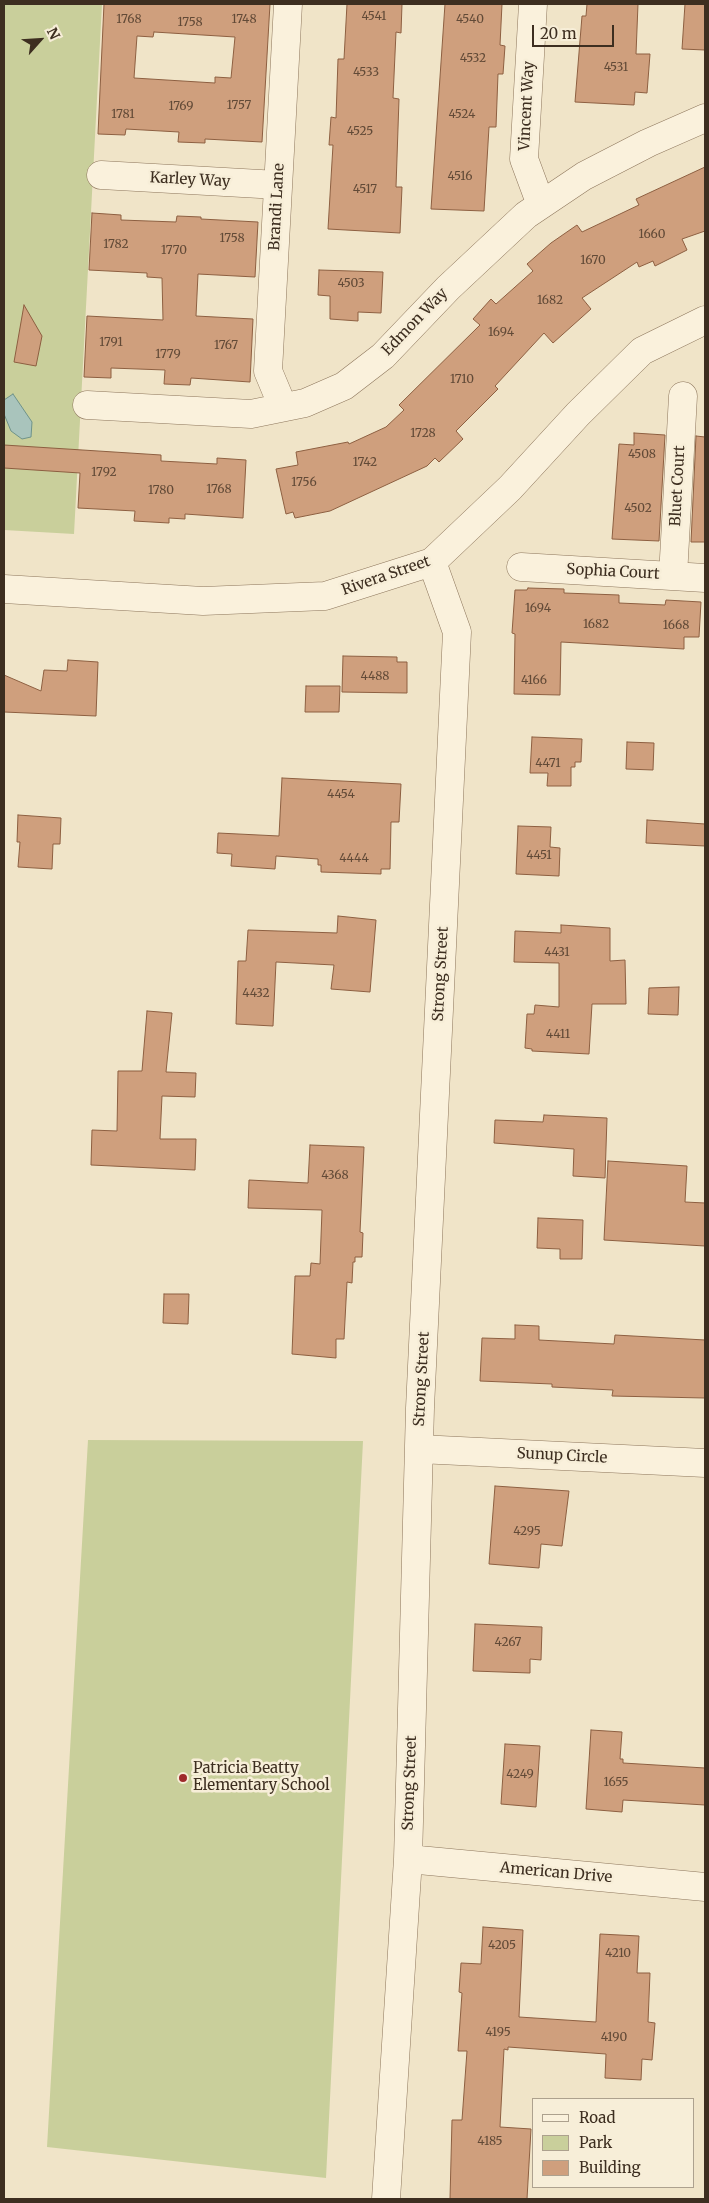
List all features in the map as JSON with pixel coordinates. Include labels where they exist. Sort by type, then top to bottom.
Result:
[{"type":"street","name":"Brandi Lane","points":[[283,407],[268,371],[288,4]]},
{"type":"street","name":"Vincent Way","points":[[533,4],[524,159],[541,205]]},
{"type":"street","name":"Edmon Way","points":[[86,405],[251,414],[305,403],[344,386],[383,356],[448,288],[526,215],[584,176],[648,142],[705,118]]},
{"type":"street","name":"Karley Way","points":[[101,175],[278,185]]},
{"type":"street","name":"Rivera Street","points":[[4,589],[203,601],[326,596],[432,562],[510,488],[578,414],[642,351],[705,320]]},
{"type":"street","name":"Bluet Court","points":[[673,576],[683,396]]},
{"type":"street","name":"Strong Street","points":[[386,2199],[408,1859],[419,1449],[457,632],[432,562]]},
{"type":"street","name":"Sophia Court","points":[[521,566],[705,578]]},
{"type":"street","name":"Sunup Circle","points":[[419,1449],[705,1464]]},
{"type":"street","name":"American Drive","points":[[408,1859],[705,1887]]},
{"type":"green space","points":[[4,4],[102,4],[74,534],[4,530]]},
{"type":"green space","name":"Patricia Beatty Elementary School","points":[[88,1440],[363,1441],[326,2178],[47,2147]]},
{"type":"water","points":[[13,394],[32,422],[31,437],[22,439],[11,431],[4,414],[4,400]]},
{"type":"building","points":[[104,4],[270,4],[262,142],[205,139],[205,143],[178,142],[179,132],[126,129],[125,135],[98,134]],"holes":[[[154,32],[235,37],[231,78],[215,77],[215,83],[134,78],[137,36],[153,37]]]},
{"type":"building","points":[[347,4],[402,4],[401,33],[396,32],[393,98],[399,99],[396,187],[402,187],[400,233],[328,229],[333,145],[329,145],[331,117],[336,118],[338,59],[344,59]]},
{"type":"building","points":[[445,4],[502,4],[500,45],[505,46],[503,74],[498,74],[496,127],[489,127],[484,211],[431,209]]},
{"type":"building","points":[[587,4],[638,4],[636,54],[650,54],[647,93],[635,92],[634,105],[575,102],[582,16],[586,16]]},
{"type":"building","points":[[685,4],[705,4],[705,50],[682,49]]},
{"type":"building","points":[[705,167],[705,231],[682,239],[687,250],[655,266],[653,261],[639,267],[637,262],[582,298],[591,309],[553,343],[544,333],[495,386],[498,389],[456,431],[463,439],[439,462],[435,458],[427,466],[330,511],[295,518],[293,512],[286,514],[276,469],[298,465],[296,452],[348,442],[349,444],[386,427],[404,410],[399,405],[480,325],[473,319],[491,299],[496,304],[533,271],[527,264],[551,243],[577,225],[582,232],[639,205],[636,199]]},
{"type":"building","points":[[92,213],[121,215],[121,220],[176,222],[177,216],[258,222],[255,277],[198,274],[196,316],[253,319],[250,382],[191,378],[190,385],[164,384],[165,370],[111,368],[111,378],[84,377],[87,316],[163,320],[162,278],[147,277],[147,273],[89,270]]},
{"type":"building","points":[[319,270],[383,272],[381,313],[358,312],[358,321],[330,319],[330,296],[318,295]]},
{"type":"building","points":[[24,305],[42,336],[36,366],[14,362]]},
{"type":"building","points":[[634,433],[665,435],[659,541],[612,539],[619,444],[634,445]]},
{"type":"building","points":[[696,436],[705,437],[705,542],[691,542]]},
{"type":"building","points":[[4,445],[161,455],[161,461],[217,464],[217,458],[246,460],[243,518],[185,514],[185,519],[169,518],[169,523],[134,521],[135,511],[78,508],[80,473],[4,468]]},
{"type":"building","points":[[528,588],[564,589],[564,593],[619,595],[619,603],[665,605],[666,600],[701,602],[699,637],[684,637],[684,649],[561,642],[560,695],[514,694],[515,634],[512,633],[515,590],[527,590]]},
{"type":"building","points":[[343,656],[397,657],[397,662],[407,662],[407,693],[342,692]]},
{"type":"building","points":[[68,660],[98,662],[96,716],[4,712],[4,675],[41,691],[44,670],[67,671]]},
{"type":"building","points":[[306,686],[340,686],[339,712],[305,712]]},
{"type":"building","points":[[532,737],[582,739],[581,762],[575,762],[575,767],[571,767],[571,786],[547,786],[548,773],[530,773]]},
{"type":"building","points":[[627,742],[654,743],[653,770],[626,769]]},
{"type":"building","points":[[282,778],[401,784],[399,822],[391,822],[390,869],[381,869],[381,874],[321,872],[321,865],[318,865],[318,859],[276,856],[275,869],[231,866],[232,854],[217,853],[218,833],[279,836]]},
{"type":"building","points":[[18,815],[61,818],[60,844],[53,844],[52,869],[18,867],[20,842],[17,842]]},
{"type":"building","points":[[647,820],[705,824],[705,846],[646,843]]},
{"type":"building","points":[[518,826],[551,827],[550,847],[560,848],[559,876],[516,874]]},
{"type":"building","points":[[338,916],[376,920],[370,992],[331,989],[334,965],[276,962],[273,1026],[236,1024],[238,961],[246,961],[248,930],[337,933]]},
{"type":"building","points":[[561,925],[610,928],[610,961],[625,960],[626,1004],[592,1004],[589,1054],[532,1051],[532,1049],[525,1048],[527,1014],[534,1014],[535,1005],[559,1007],[559,963],[514,962],[515,931],[561,933]]},
{"type":"building","points":[[679,987],[678,1015],[648,1014],[649,988]]},
{"type":"building","points":[[147,1011],[172,1013],[166,1072],[196,1073],[195,1097],[162,1096],[160,1139],[196,1139],[195,1170],[91,1165],[92,1130],[117,1131],[118,1071],[142,1071]]},
{"type":"building","points":[[544,1115],[607,1118],[605,1178],[573,1176],[574,1149],[494,1143],[495,1120],[543,1122]]},
{"type":"building","points":[[310,1145],[364,1147],[360,1232],[363,1233],[362,1257],[355,1257],[352,1283],[347,1282],[344,1339],[336,1339],[336,1358],[292,1354],[295,1276],[310,1276],[311,1263],[320,1264],[322,1210],[248,1208],[249,1180],[308,1183]]},
{"type":"building","points":[[608,1161],[687,1166],[685,1202],[705,1203],[705,1246],[604,1240]]},
{"type":"building","points":[[538,1218],[583,1220],[582,1259],[560,1259],[560,1249],[537,1248]]},
{"type":"building","points":[[164,1294],[189,1294],[188,1324],[163,1323]]},
{"type":"building","points":[[515,1325],[539,1326],[539,1340],[614,1344],[615,1335],[705,1340],[705,1398],[612,1396],[613,1390],[552,1387],[552,1384],[480,1381],[482,1338],[515,1339]]},
{"type":"building","points":[[495,1486],[569,1491],[562,1546],[541,1544],[539,1568],[489,1564]]},
{"type":"building","points":[[475,1624],[542,1627],[541,1660],[530,1659],[530,1673],[473,1671]]},
{"type":"building","points":[[591,1730],[622,1732],[620,1759],[623,1759],[623,1763],[705,1768],[705,1805],[623,1800],[622,1812],[586,1809]]},
{"type":"building","points":[[505,1744],[540,1746],[536,1807],[501,1804]]},
{"type":"building","points":[[483,1927],[523,1930],[519,2017],[596,2022],[600,1934],[639,1936],[637,1973],[650,1973],[648,2022],[655,2023],[652,2060],[642,2059],[641,2080],[605,2078],[606,2054],[508,2047],[508,2050],[504,2049],[500,2127],[531,2129],[527,2199],[450,2199],[452,2120],[462,2120],[467,2051],[458,2051],[462,1993],[459,1992],[461,1963],[481,1964]]},
{"type":"place","name":"Patricia Beatty Elementary School","points":[[183,1778]]}]
